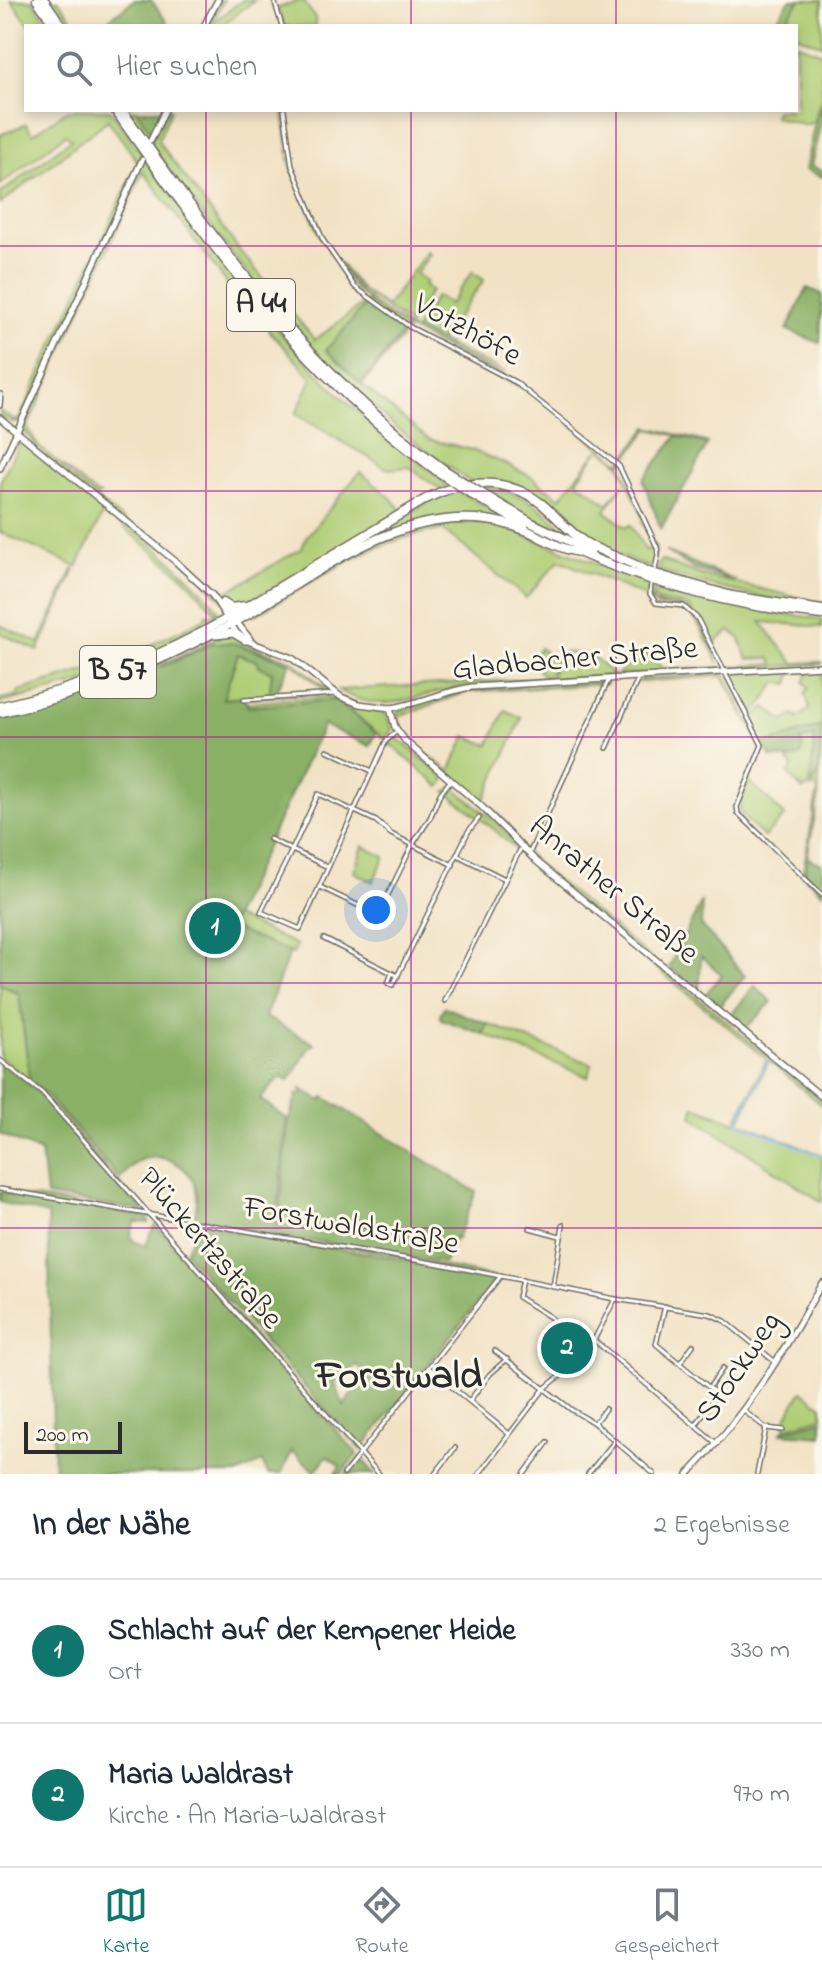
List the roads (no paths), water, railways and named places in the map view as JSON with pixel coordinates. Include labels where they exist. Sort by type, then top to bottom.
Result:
[{"type":"highway","points":[[37,0],[54,24]]},
{"type":"highway","points":[[44,0],[61,24]]},
{"type":"highway","name":"A 44","points":[[116,112],[217,250],[285,332],[359,408],[440,470],[520,523],[580,552],[645,577],[705,595],[765,608],[822,612]]},
{"type":"highway","name":"A 44","points":[[123,112],[211,234],[291,330],[373,413],[440,470]]},
{"type":"highway","points":[[231,620],[250,605],[430,497],[451,487],[470,483],[498,484],[523,493],[541,503],[585,542],[652,572]]},
{"type":"highway","name":"A 44","points":[[476,494],[568,541],[652,572],[732,596],[822,612]]},
{"type":"highway","points":[[231,620],[364,546],[419,523],[453,519],[497,522],[520,528],[567,550],[580,552]]},
{"type":"highway","points":[[223,603],[236,608],[250,605]]},
{"type":"main road","points":[[205,24],[218,0]]},
{"type":"main road","points":[[151,140],[164,112]]},
{"type":"main road","points":[[0,468],[140,164]]},
{"type":"main road","points":[[0,417],[223,603],[231,620],[250,640],[264,648]]},
{"type":"main road","points":[[212,595],[245,640]]},
{"type":"main road","name":"B 57","points":[[0,713],[118,679],[167,658],[231,620]]},
{"type":"main road","name":"B 57","points":[[0,706],[45,696],[115,674],[231,620]]},
{"type":"main road","points":[[210,635],[233,633],[292,658],[336,694]]},
{"type":"main road","name":"Gladbacher Straße","points":[[336,694],[359,704],[390,708],[472,687],[822,666]]},
{"type":"main road","name":"Anrather Straße","points":[[390,708],[397,731],[412,747],[492,815],[529,854],[822,1097]]},
{"type":"main road","name":"Stockweg","points":[[688,1474],[717,1445],[744,1411],[777,1363],[822,1283]]},
{"type":"street","points":[[274,0],[281,24]]},
{"type":"street","name":"Votzhöfe","points":[[284,112],[292,166],[323,240],[355,287],[410,327],[515,382],[619,466],[657,547],[658,555],[652,572]]},
{"type":"street","points":[[0,406],[1,394]]},
{"type":"street","points":[[651,584],[651,595],[656,603],[683,606],[694,614],[762,745],[737,807],[738,813],[822,895]]},
{"type":"street","points":[[607,748],[639,677]]},
{"type":"street","points":[[529,854],[609,679]]},
{"type":"street","name":"Gladbacher Straße","points":[[244,700],[336,694]]},
{"type":"street","points":[[397,731],[386,741],[354,810],[328,867],[320,887],[300,929],[261,912],[318,794],[354,810],[453,865]]},
{"type":"street","points":[[327,750],[372,771]]},
{"type":"street","points":[[320,887],[378,915],[440,794],[451,780]]},
{"type":"street","points":[[392,973],[388,983],[393,985],[468,832],[479,818]]},
{"type":"street","points":[[270,839],[328,867]]},
{"type":"street","points":[[445,1001],[520,850]]},
{"type":"street","points":[[457,855],[505,879]]},
{"type":"street","points":[[324,939],[398,976]]},
{"type":"street","name":"Plückertzstraße","points":[[0,1060],[42,1093],[379,1474]]},
{"type":"street","name":"Forstwaldstraße","points":[[0,1189],[710,1314],[725,1321],[777,1363]]},
{"type":"street","points":[[553,1287],[563,1225]]},
{"type":"street","points":[[530,1228],[560,1236]]},
{"type":"street","points":[[344,1474],[500,1277]]},
{"type":"street","points":[[522,1280],[518,1297],[550,1317],[585,1350]]},
{"type":"street","points":[[479,1474],[544,1389],[566,1371],[594,1340],[615,1299]]},
{"type":"street","points":[[665,1306],[656,1344],[717,1394],[695,1425]]},
{"type":"street","points":[[594,1340],[717,1445]]},
{"type":"street","points":[[680,1363],[693,1345]]},
{"type":"street","points":[[495,1351],[594,1423],[654,1474]]},
{"type":"street","points":[[469,1401],[490,1374],[507,1359]]},
{"type":"street","points":[[429,1368],[510,1435]]},
{"type":"street","points":[[710,1386],[723,1368]]},
{"type":"street","points":[[594,1423],[605,1409]]},
{"type":"street","points":[[744,1411],[766,1428],[783,1430]]},
{"type":"street","points":[[757,1474],[766,1428]]},
{"type":"street","points":[[588,1474],[615,1441]]},
{"type":"street","points":[[524,1474],[548,1442]]},
{"type":"street","points":[[435,1474],[455,1448]]},
{"type":"waterway","points":[[768,1060],[737,1123],[822,1156]]},
{"type":"place","name":"Schlacht auf der Kempener Heide","points":[[215,928]]},
{"type":"place","name":"Maria Waldrast","points":[[567,1348]]},
{"type":"district","name":"Forstwald","points":[[399,1377]]}]
